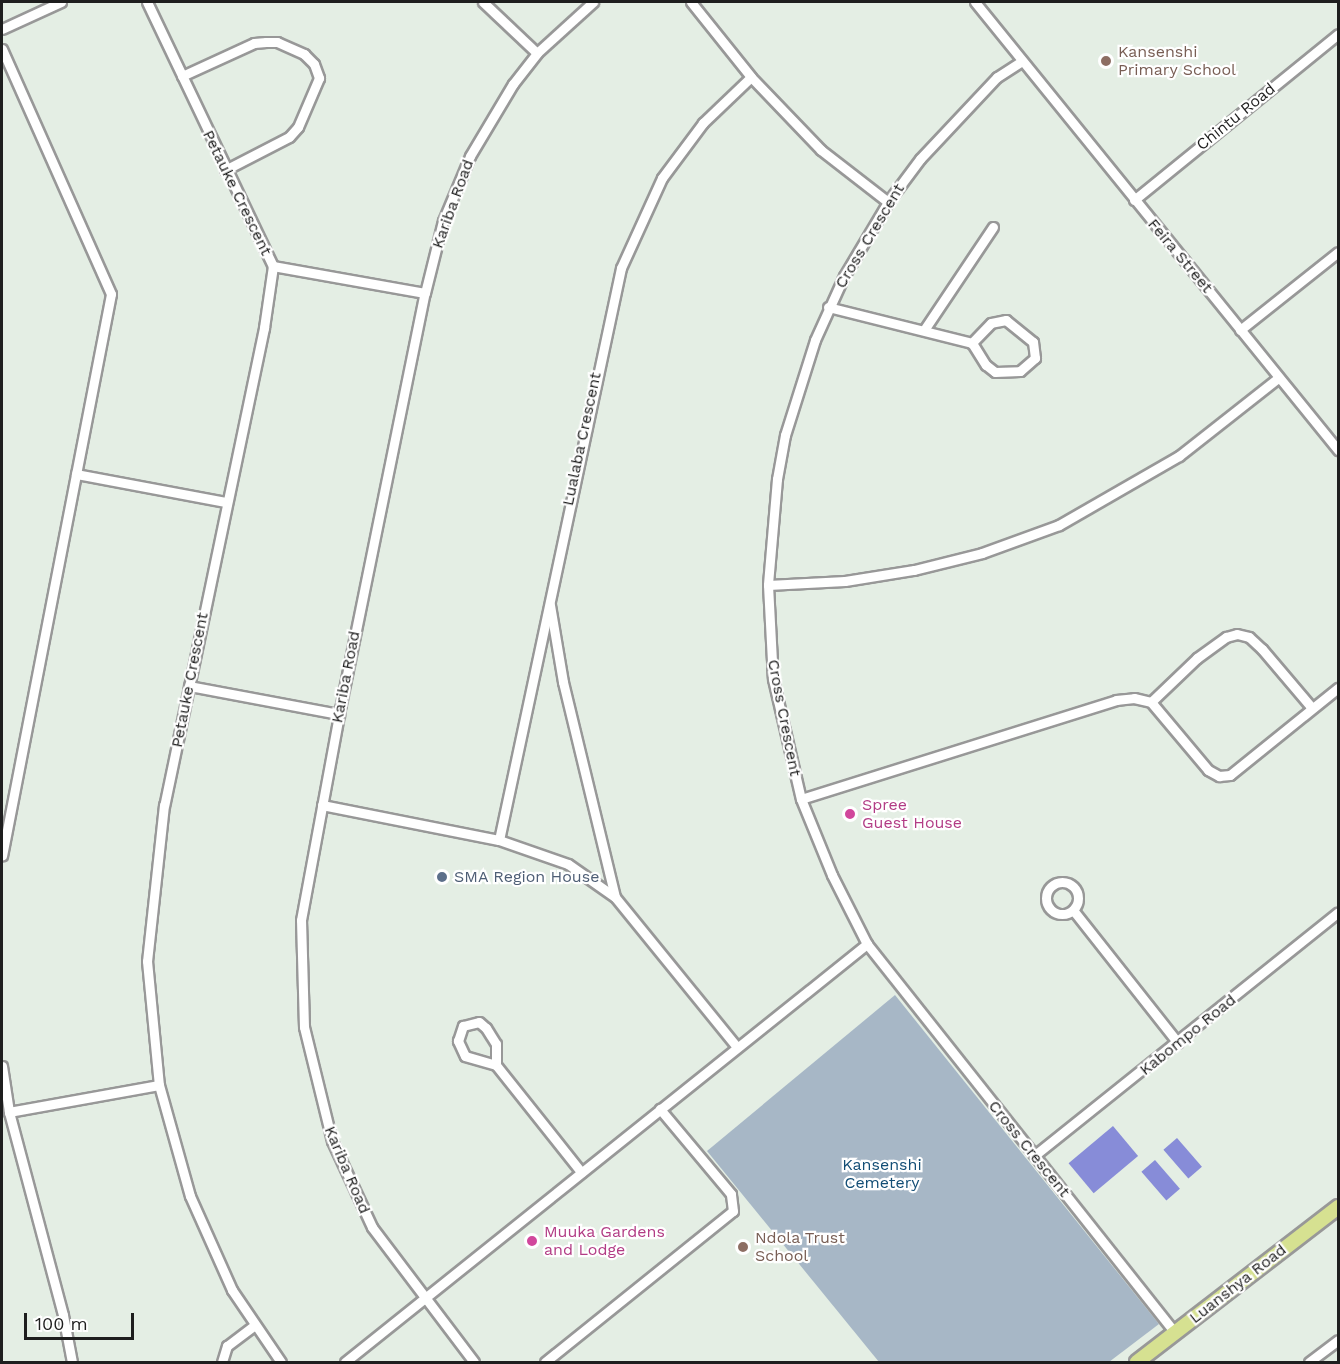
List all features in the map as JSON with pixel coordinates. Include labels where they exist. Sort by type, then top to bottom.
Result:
[{"type":"highway","name":"Luanshya Road","points":[[1137,1362],[1338,1207]]},
{"type":"street","points":[[2,30],[61,2]]},
{"type":"street","name":"Petauke Crescent","points":[[147,2],[225,170],[273,266],[159,838],[149,933],[148,973],[159,1085],[196,1210],[232,1290],[281,1362]]},
{"type":"street","points":[[483,2],[537,53]]},
{"type":"street","name":"Kariba Road","points":[[474,1362],[424,1299],[359,1202],[327,1128],[312,1071],[302,1007],[300,943],[307,877],[339,714],[425,293],[443,221],[470,156],[489,121],[537,53],[593,2]]},
{"type":"street","points":[[691,2],[751,77],[821,150],[888,202]]},
{"type":"street","name":"Feira Street","points":[[975,2],[1338,450]]},
{"type":"street","name":"Chintu Road","points":[[1134,200],[1338,34]]},
{"type":"street","points":[[182,76],[254,43],[277,42],[304,54],[314,64],[319,78],[298,127],[281,142],[225,170]]},
{"type":"street","points":[[2,49],[110,289],[103,345],[2,856]]},
{"type":"street","name":"Cross Crescent","points":[[1022,61],[997,77],[958,116],[888,202],[828,307],[801,377],[785,435],[772,514],[768,585],[773,679],[801,799],[832,875],[867,944],[1175,1332]]},
{"type":"street","name":"Lualaba Crescent","points":[[499,840],[611,300],[632,239],[662,178],[683,149],[727,98],[751,77]]},
{"type":"street","points":[[924,330],[993,227]]},
{"type":"street","points":[[1240,330],[1338,252]]},
{"type":"street","points":[[273,266],[425,293]]},
{"type":"street","points":[[828,307],[972,343],[986,365],[995,372],[1020,371],[1035,358],[1033,342],[1006,320],[991,323],[972,343]]},
{"type":"street","points":[[768,585],[845,581],[914,570],[982,553],[1059,525],[1179,456],[1278,378]]},
{"type":"street","points":[[76,474],[226,502]]},
{"type":"street","points":[[549,596],[556,646],[615,897]]},
{"type":"street","points":[[1151,702],[1197,658],[1226,637],[1237,634],[1249,637],[1262,649],[1312,708]]},
{"type":"street","points":[[539,645],[556,646]]},
{"type":"street","points":[[189,686],[339,714]]},
{"type":"street","points":[[801,799],[1116,700],[1134,698],[1151,702],[1192,754],[1219,776],[1230,776],[1338,688]]},
{"type":"street","points":[[322,805],[499,840],[557,858],[615,897],[737,1047]]},
{"type":"street","points":[[1073,910],[1178,1043]]},
{"type":"street","name":"Kabompo Road","points":[[1035,1155],[1178,1043],[1338,912]]},
{"type":"street","points":[[345,1362],[867,944]]},
{"type":"street","points":[[496,1065],[496,1044],[486,1028],[479,1022],[462,1026],[458,1041],[465,1056],[496,1065],[580,1172]]},
{"type":"street","points":[[2,1066],[9,1112],[63,1315],[72,1362]]},
{"type":"street","points":[[9,1112],[159,1085]]},
{"type":"street","points":[[544,1362],[733,1210],[731,1194],[660,1109]]},
{"type":"street","points":[[222,1362],[227,1346],[255,1325]]},
{"type":"street","points":[[1309,1362],[1338,1340]]},
{"type":"green space","name":"Kansenshi Cemetery","points":[[895,995],[1159,1324],[1109,1362],[879,1362],[707,1151]]},
{"type":"shaded area","points":[[1113,1126],[1138,1156],[1094,1193],[1069,1163]]},
{"type":"shaded area","points":[[1177,1138],[1202,1167],[1188,1178],[1163,1150]]},
{"type":"shaded area","points":[[1155,1160],[1180,1189],[1166,1200],[1141,1172]]},
{"type":"place","name":"Kansenshi Primary School","points":[[1106,61]]},
{"type":"place","name":"Spree Guest House","points":[[850,814]]},
{"type":"place","name":"SMA Region House","points":[[442,877]]},
{"type":"place","name":"Muuka Gardens and Lodge","points":[[532,1241]]},
{"type":"place","name":"Ndola Trust School","points":[[743,1247]]}]
